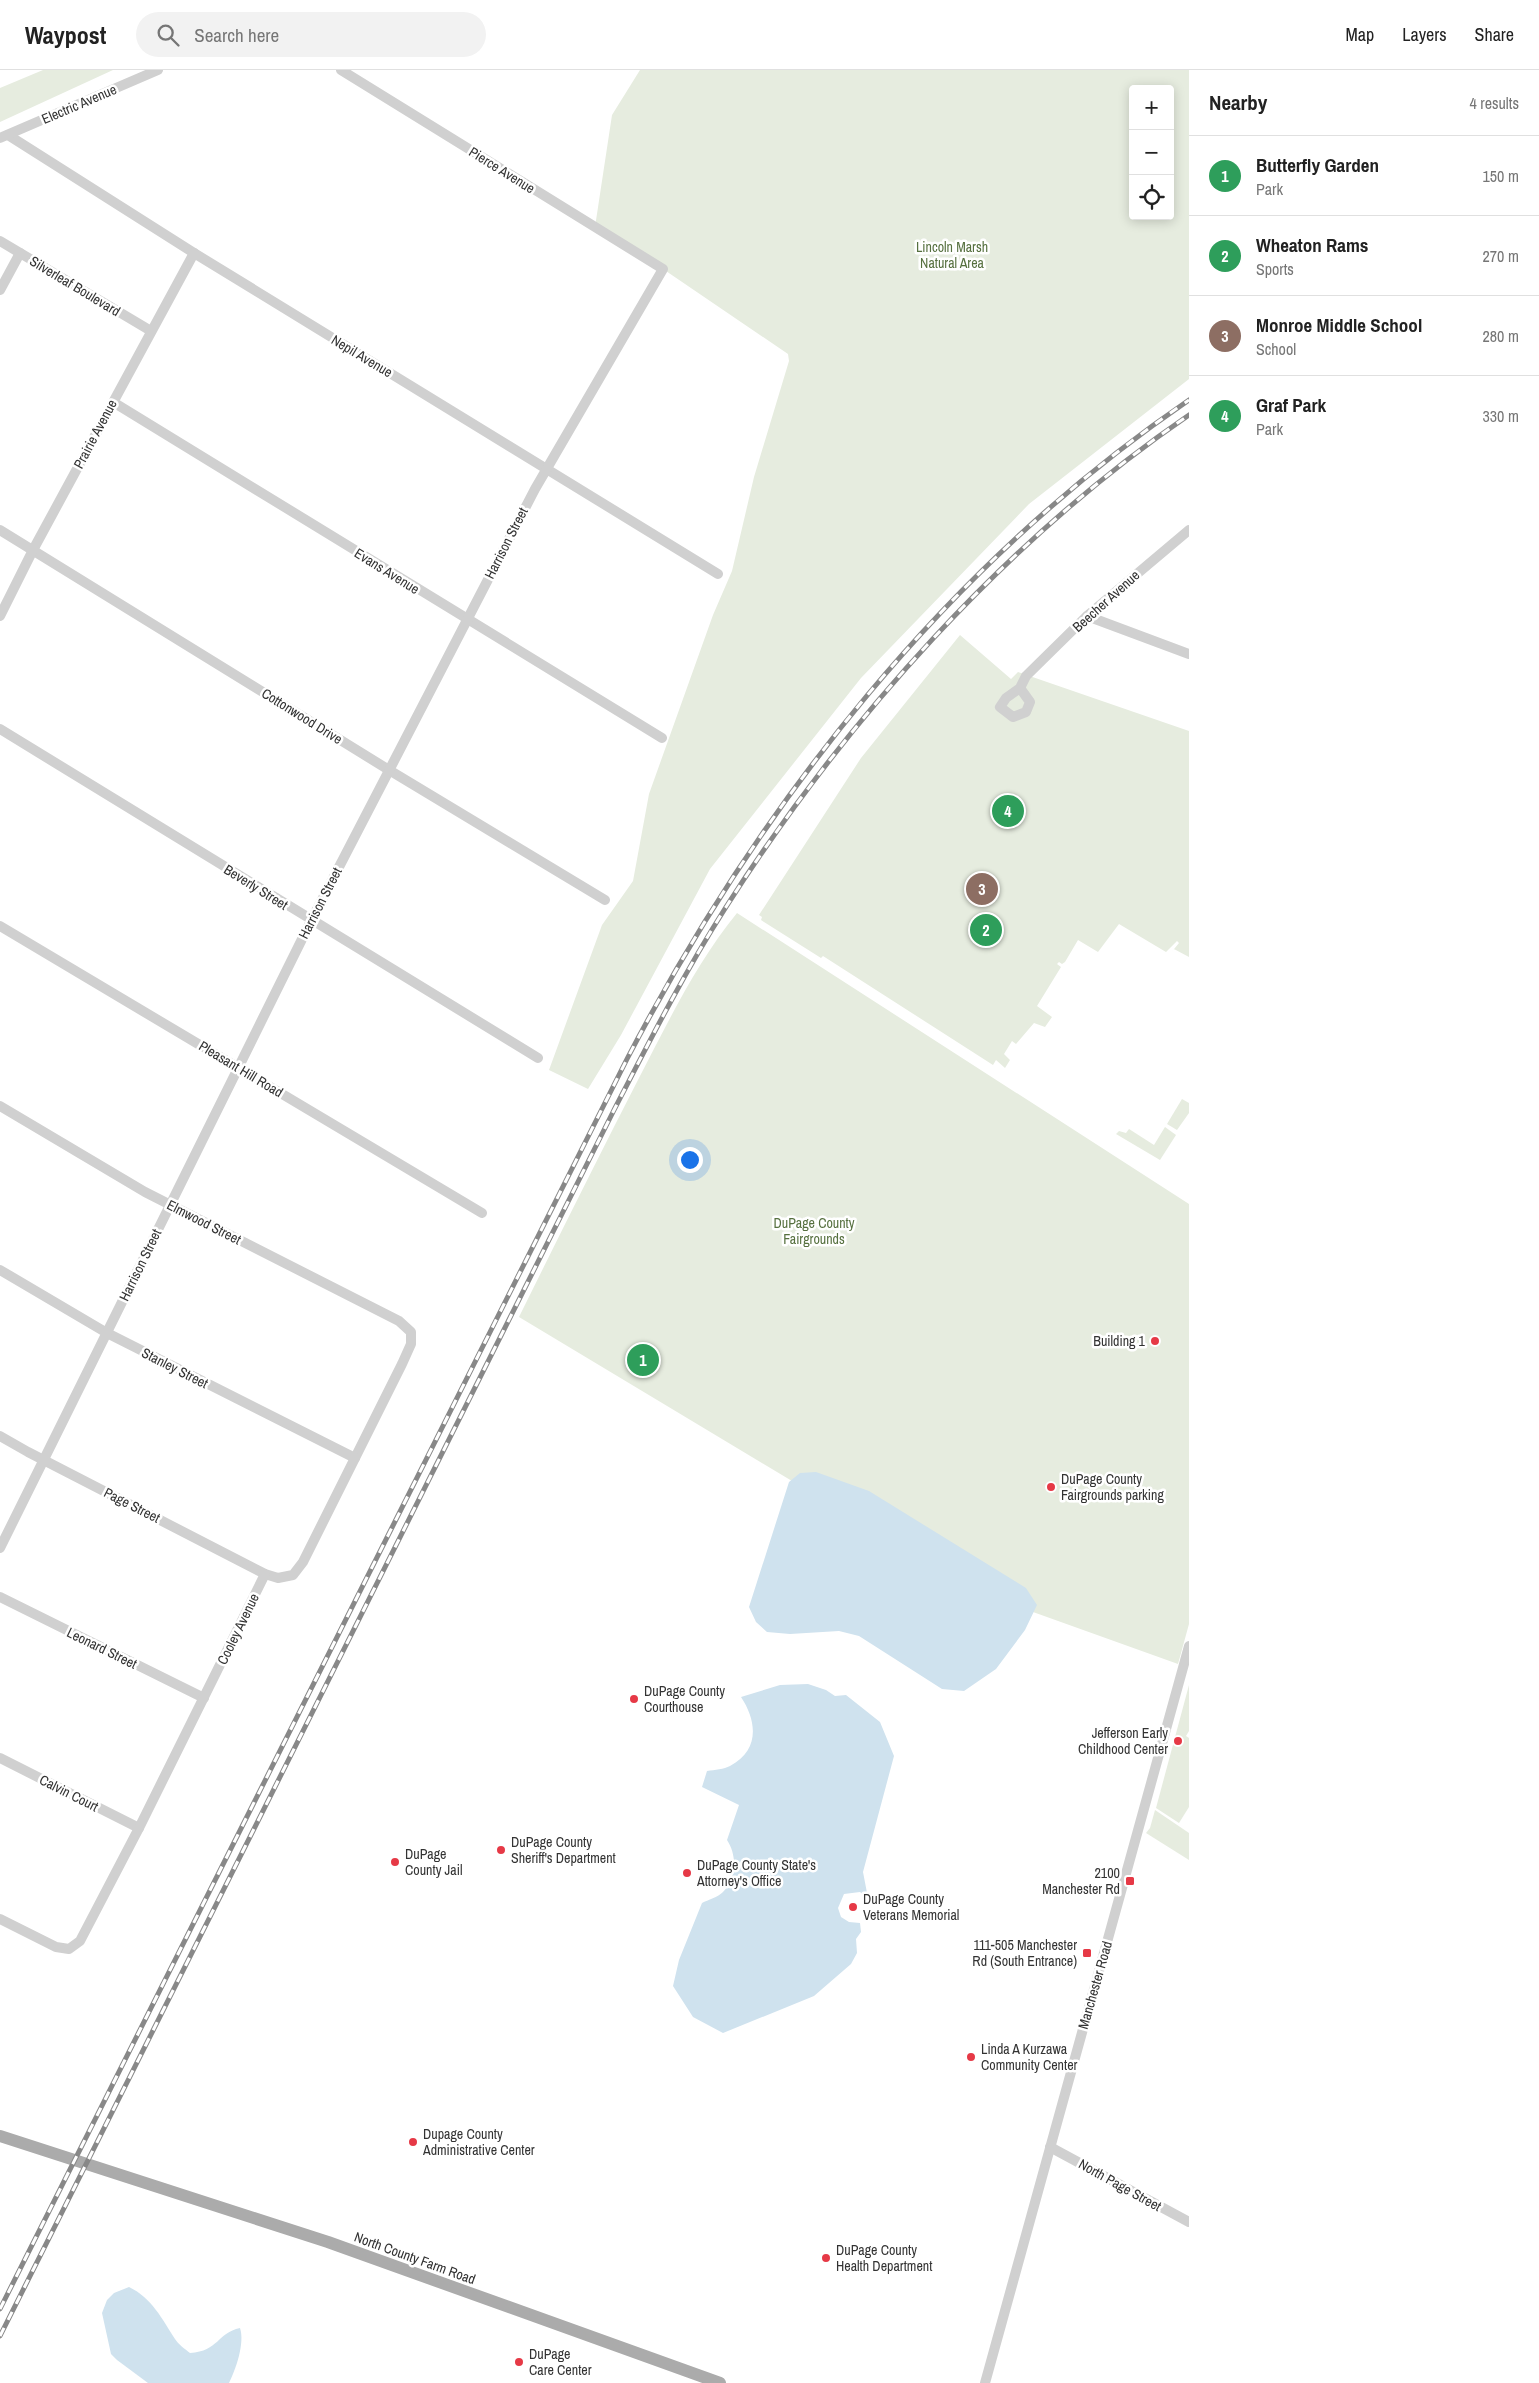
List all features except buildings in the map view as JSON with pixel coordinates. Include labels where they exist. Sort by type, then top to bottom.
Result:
[{"type":"main road","name":"North County Farm Road","points":[[0,2136],[98,2166],[328,2242],[720,2383]]},
{"type":"street","name":"Electric Avenue","points":[[4,136],[158,70]]},
{"type":"street","name":"Pierce Avenue","points":[[341,70],[663,269]]},
{"type":"street","name":"Nepil Avenue","points":[[4,136],[718,574]]},
{"type":"street","name":"Silverleaf Boulevard","points":[[0,241],[151,332]]},
{"type":"street","points":[[0,290],[20,254]]},
{"type":"street","name":"Prairie Avenue","points":[[0,616],[33,550],[194,254]]},
{"type":"street","name":"Harrison Street","points":[[0,1548],[311,921],[466,620],[546,468],[663,269]]},
{"type":"street","name":"Evans Avenue","points":[[113,402],[466,620],[662,738]]},
{"type":"street","name":"Cottonwood Drive","points":[[0,530],[389,770],[605,900]]},
{"type":"street","name":"Beecher Avenue","points":[[1020,688],[1026,676],[1087,616],[1189,530]]},
{"type":"street","points":[[1087,616],[1189,654]]},
{"type":"street","name":"Beverly Street","points":[[0,729],[311,921],[538,1058]]},
{"type":"street","name":"Pleasant Hill Road","points":[[0,926],[482,1212]]},
{"type":"street","name":"Elmwood Street","points":[[0,1106],[169,1204],[392,1317],[407,1327],[411,1332],[411,1344],[408,1352],[355,1458]]},
{"type":"street","name":"Stanley Street","points":[[0,1270],[107,1333],[355,1458]]},
{"type":"street","name":"Page Street","points":[[0,1436],[265,1574]]},
{"type":"street","points":[[265,1574],[278,1578],[293,1575],[303,1562],[355,1458]]},
{"type":"street","name":"Cooley Avenue","points":[[0,1919],[56,1947],[69,1949],[80,1941],[139,1828],[265,1574]]},
{"type":"street","name":"Leonard Street","points":[[0,1597],[204,1698]]},
{"type":"street","name":"Manchester Road","points":[[986,2383],[1050,2147],[1187,1664],[1189,1646]]},
{"type":"street","name":"Calvin Court","points":[[0,1758],[139,1828]]},
{"type":"street","name":"North Page Street","points":[[1050,2147],[1189,2222]]},
{"type":"green space","points":[[43,70],[113,70],[0,122],[0,88]]},
{"type":"green space","name":"Lincoln Marsh Natural Area","points":[[640,70],[1189,70],[1189,379],[1029,504],[861,678],[710,869],[621,1035],[588,1089],[549,1070],[602,925],[633,881],[649,794],[713,615],[732,571],[754,477],[789,361],[788,354],[663,269],[595,227],[612,115]]},
{"type":"green space","points":[[960,635],[1011,679],[1018,672],[1189,731],[1189,957],[1174,949],[1179,943],[1177,941],[1166,952],[1119,924],[1098,952],[1078,940],[1065,962],[1057,964],[1061,967],[1037,1006],[1052,1017],[1045,1027],[1034,1023],[1016,1044],[1012,1041],[1004,1054],[1010,1060],[1005,1068],[996,1060],[993,1065],[823,956],[821,958],[761,920],[762,917],[759,915],[861,758]]},
{"type":"green space","name":"DuPage County Fairgrounds","points":[[737,913],[1189,1204],[1189,1624],[1178,1664],[1033,1612],[802,1487],[519,1317],[609,1136],[673,1013],[696,971]]},
{"type":"green space","points":[[1182,1099],[1189,1103],[1189,1113],[1177,1130],[1167,1124]]},
{"type":"green space","points":[[1165,1127],[1176,1135],[1160,1160],[1116,1134],[1119,1131],[1126,1133],[1129,1129],[1154,1145]]},
{"type":"green space","name":"Jefferson Early Childhood Center","points":[[1189,1685],[1189,1731],[1186,1736],[1189,1738],[1189,1807],[1179,1823],[1156,1808]]},
{"type":"green space","points":[[1155,1810],[1189,1833],[1189,1860],[1146,1833],[1150,1828]]},
{"type":"water","points":[[816,1472],[869,1491],[1026,1588],[1037,1605],[1025,1630],[996,1669],[964,1691],[942,1689],[859,1636],[839,1631],[790,1634],[767,1632],[756,1622],[749,1607],[789,1482],[800,1473]]},
{"type":"water","points":[[808,1684],[826,1690],[835,1696],[846,1695],[880,1722],[894,1756],[863,1872],[868,1898],[860,1892],[844,1894],[838,1908],[841,1917],[849,1922],[860,1923],[861,1932],[856,1939],[857,1953],[851,1964],[814,1996],[723,2033],[693,2017],[673,1986],[679,1960],[702,1903],[723,1892],[728,1886],[733,1873],[733,1852],[727,1840],[739,1805],[702,1787],[707,1771],[730,1766],[747,1752],[751,1743],[753,1735],[752,1725],[741,1697],[780,1685]]},
{"type":"water","points":[[129,2287],[150,2303],[176,2341],[190,2353],[207,2349],[232,2330],[240,2328],[241,2348],[229,2383],[148,2383],[117,2360],[111,2354],[102,2313],[107,2300],[114,2293]]},
{"type":"railway","points":[[0,2309],[627,1059],[680,964],[737,871],[800,781],[868,695],[940,613],[1018,536],[1101,465],[1189,400]]},
{"type":"railway","points":[[0,2336],[613,1112],[667,1008],[726,907],[772,838],[823,770],[876,703],[934,638],[994,576],[1056,518],[1122,464],[1189,415]]},
{"type":"place","name":"Graf Park","points":[[1008,811]]},
{"type":"place","name":"Monroe Middle School","points":[[982,889]]},
{"type":"place","name":"Wheaton Rams","points":[[986,930]]},
{"type":"place","name":"Building 1","points":[[1155,1341]]},
{"type":"place","name":"Butterfly Garden","points":[[643,1360]]},
{"type":"place","name":"DuPage County Fairgrounds parking","points":[[1051,1487]]},
{"type":"place","name":"DuPage County Courthouse","points":[[634,1699]]},
{"type":"place","name":"Jefferson Early Childhood Center","points":[[1178,1741]]},
{"type":"place","name":"DuPage County Sheriff's Department","points":[[501,1850]]},
{"type":"place","name":"DuPage County Jail","points":[[395,1862]]},
{"type":"place","name":"DuPage County State's Attorney's Office","points":[[687,1873]]},
{"type":"place","name":"2100 Manchester Rd","points":[[1130,1881]]},
{"type":"place","name":"DuPage County Veterans Memorial","points":[[853,1907]]},
{"type":"place","name":"111-505 Manchester Rd (South Entrance)","points":[[1087,1953]]},
{"type":"place","name":"Linda A Kurzawa Community Center","points":[[971,2057]]},
{"type":"place","name":"Dupage County Administrative Center","points":[[413,2142]]},
{"type":"place","name":"DuPage County Health Department","points":[[826,2258]]},
{"type":"place","name":"DuPage Care Center","points":[[519,2362]]}]
